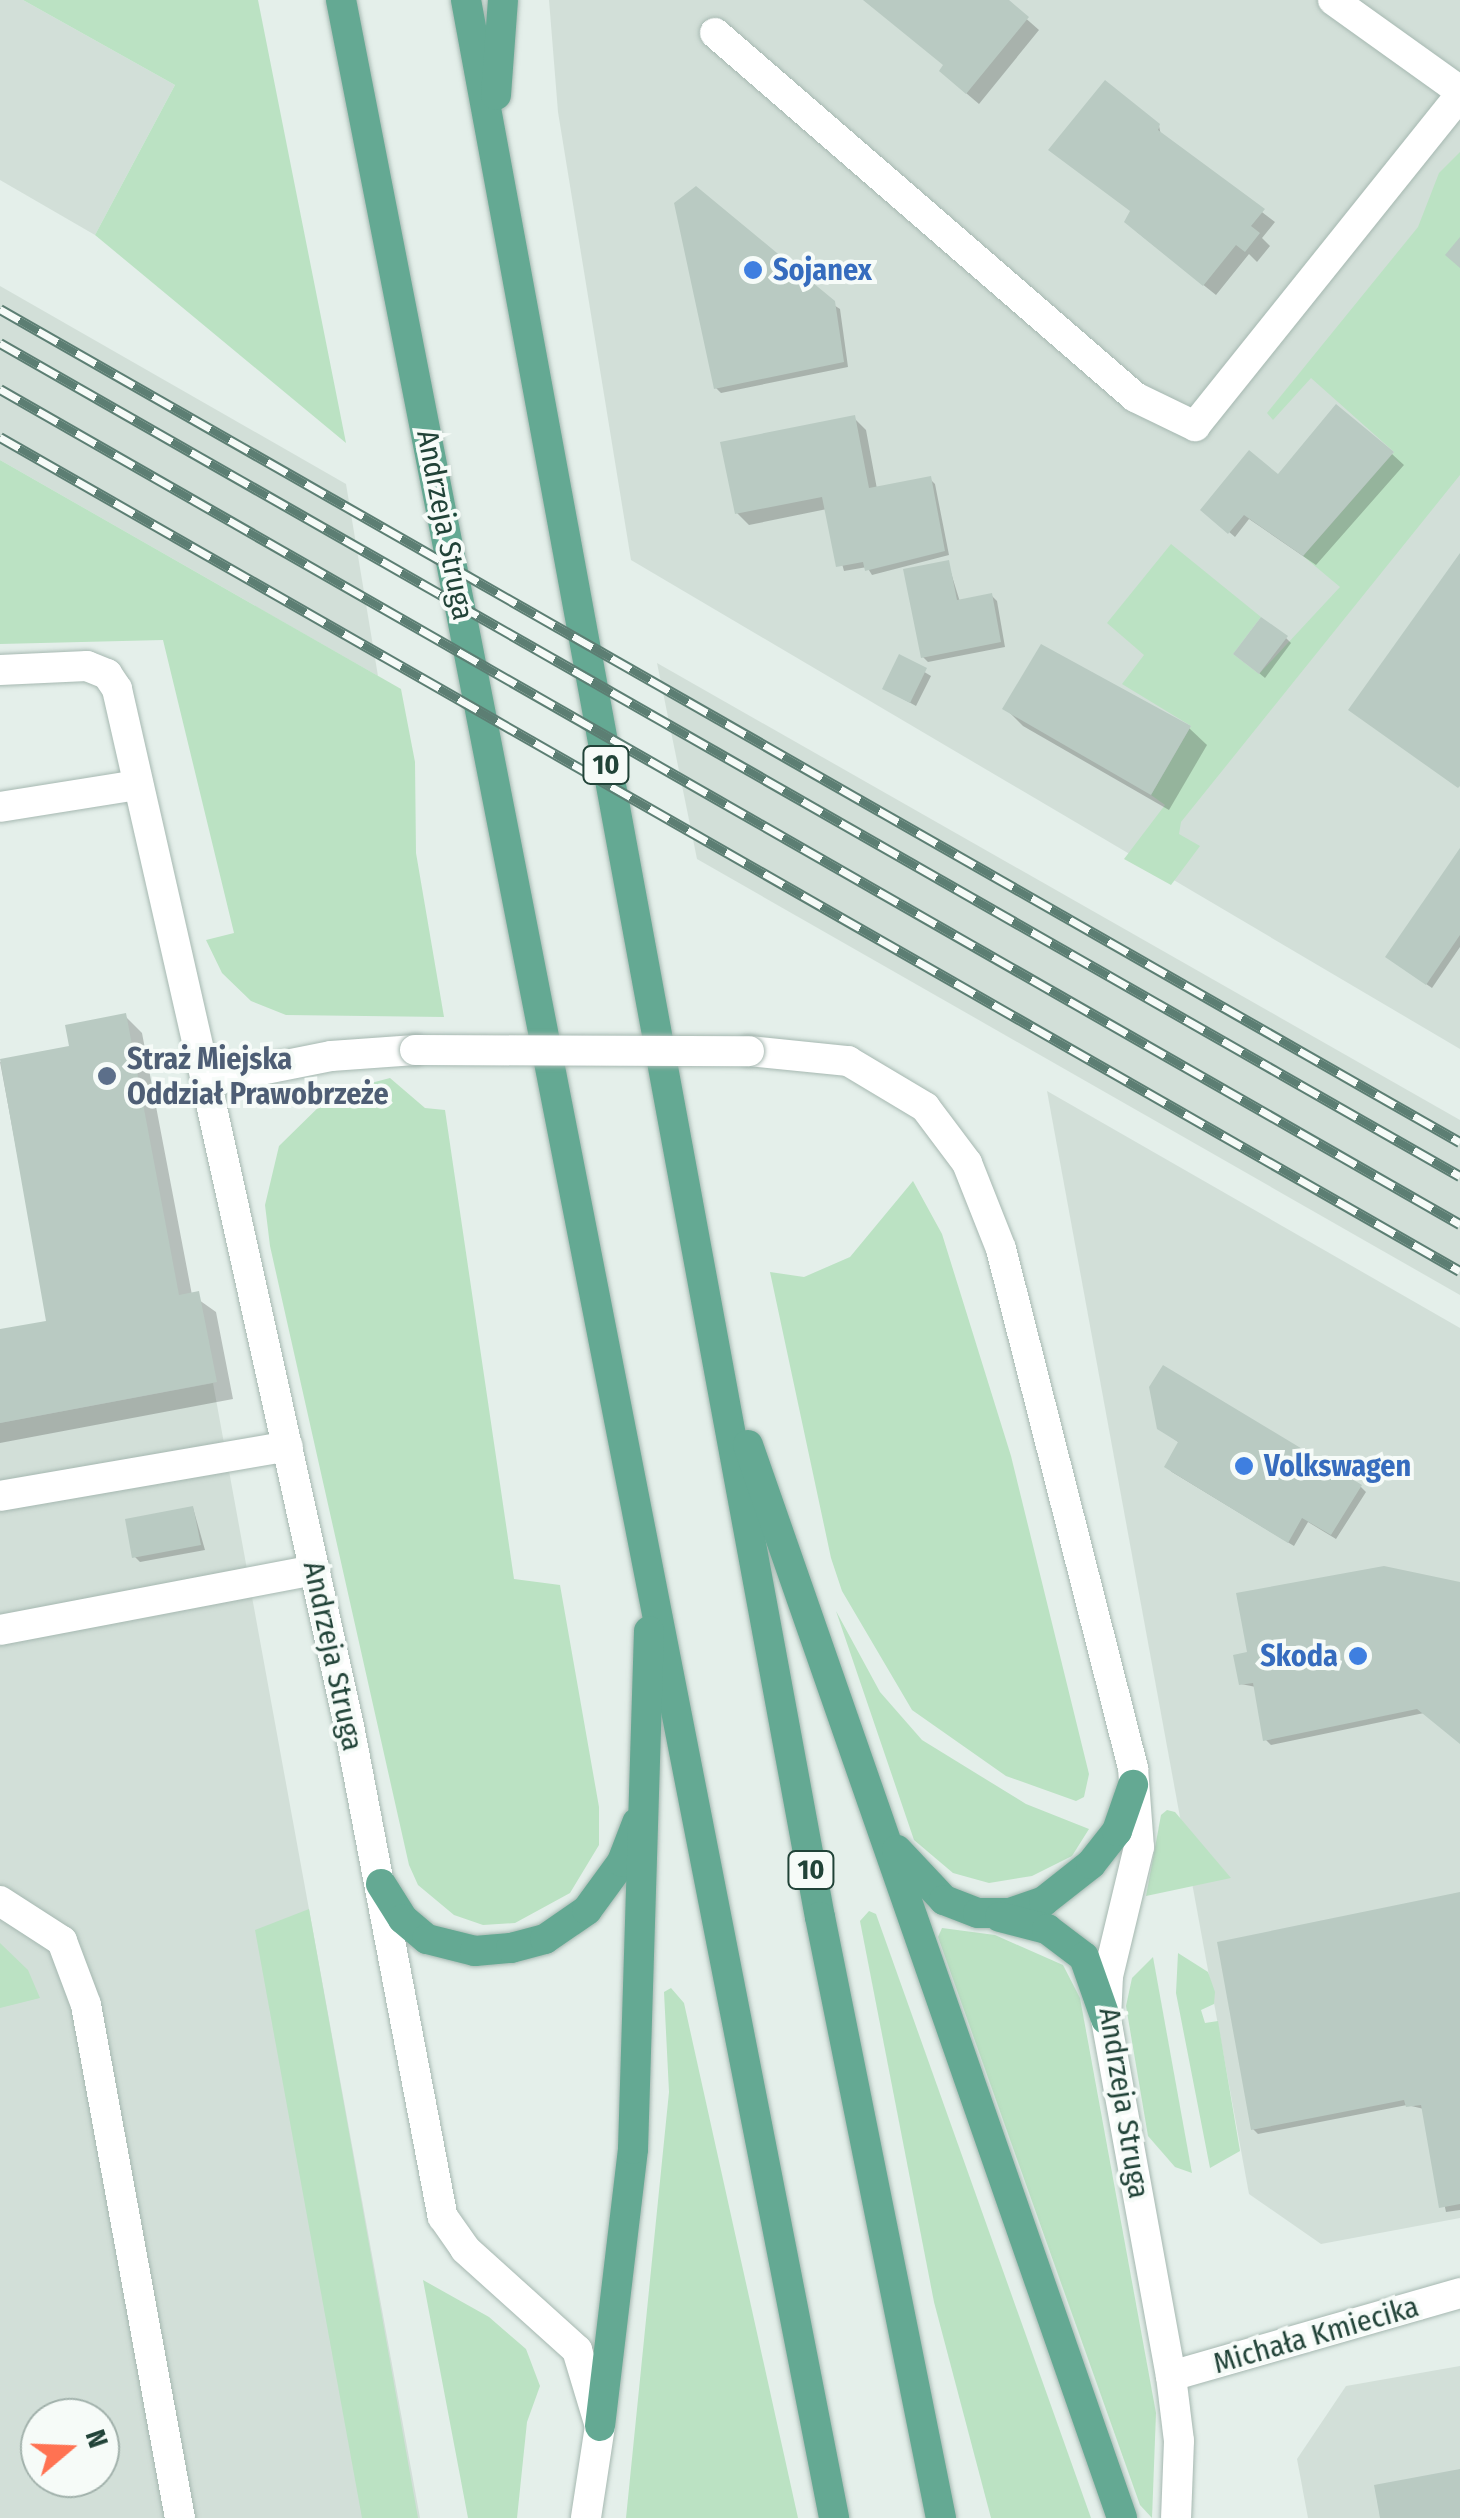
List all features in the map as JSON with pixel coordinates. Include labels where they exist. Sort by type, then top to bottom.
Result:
[{"type":"main road","name":"Andrzeja Struga","points":[[341,0],[650,1562],[834,2518]]},
{"type":"main road","name":"10","points":[[466,0],[812,1878],[941,2518]]},
{"type":"main road","points":[[494,152],[503,0]]},
{"type":"main road","points":[[722,1376],[830,1666],[876,1812],[1122,2518]]},
{"type":"main road","points":[[600,2426],[633,2149],[647,1797],[650,1562]]},
{"type":"main road","points":[[993,1916],[1044,1901],[1091,1864],[1118,1830],[1133,1784]]},
{"type":"main road","points":[[381,1884],[403,1919],[451,1948],[511,1948],[545,1939],[587,1910],[622,1862],[647,1797]]},
{"type":"main road","points":[[876,1812],[924,1885],[960,1908],[1047,1929],[1072,1946],[1092,1970],[1106,2019]]},
{"type":"street","points":[[715,33],[1135,397],[1195,426],[1460,93],[1334,0]]},
{"type":"street","points":[[0,670],[87,666],[107,674],[117,688],[206,1081]]},
{"type":"street","points":[[0,807],[138,785]]},
{"type":"street","name":"Andrzeja Struga","points":[[586,2518],[600,2426],[577,2350],[464,2249],[444,2217],[381,1884],[206,1081],[331,1056],[416,1050],[824,1054],[874,1073],[925,1107],[967,1163],[1001,1249],[1133,1784],[1138,1847],[1108,1976],[1106,2019],[1172,2376],[1179,2441],[1176,2518]]},
{"type":"street","points":[[0,1496],[288,1446]]},
{"type":"street","points":[[0,1630],[315,1570]]},
{"type":"street","points":[[0,1902],[62,1941],[86,2004],[180,2518]]},
{"type":"street","name":"Michała Kmiecika","points":[[1172,2376],[1460,2293]]},
{"type":"shaded area","points":[[0,0],[23,0],[175,85],[95,235],[0,180]]},
{"type":"shaded area","points":[[549,0],[1460,0],[1460,1049],[631,560],[558,112]]},
{"type":"shaded area","points":[[0,286],[346,484],[378,676],[0,460]]},
{"type":"shaded area","points":[[657,663],[1460,1120],[1460,1295],[697,859]]},
{"type":"shaded area","points":[[1047,1091],[1460,1328],[1460,2218],[1321,2244],[1249,2194]]},
{"type":"shaded area","points":[[213,1383],[420,2518],[0,2518],[0,1423]]},
{"type":"shaded area","points":[[1460,2366],[1460,2518],[1308,2518],[1297,2459],[1346,2386]]},
{"type":"green space","points":[[23,0],[258,0],[346,443],[95,235],[175,85]]},
{"type":"green space","points":[[1460,152],[1460,475],[1181,822],[1179,834],[1200,846],[1171,885],[1124,859],[1165,805],[1151,795],[1191,726],[1122,684],[1144,655],[1107,623],[1171,544],[1261,617],[1233,654],[1259,674],[1340,587],[1303,556],[1394,452],[1311,378],[1273,420],[1267,413],[1418,227],[1439,173]]},
{"type":"green space","points":[[0,460],[401,689],[415,762],[416,853],[444,1017],[286,1015],[251,1001],[222,973],[206,940],[234,933],[163,640],[0,644]]},
{"type":"green space","points":[[390,1078],[425,1108],[445,1110],[514,1579],[560,1585],[599,1807],[599,1845],[570,1893],[515,1923],[483,1925],[454,1915],[418,1885],[409,1865],[270,1246],[265,1205],[279,1146],[333,1093]]},
{"type":"green space","points":[[913,1181],[942,1234],[1011,1456],[1089,1774],[1084,1797],[1076,1801],[1006,1776],[912,1710],[842,1591],[831,1558],[770,1272],[804,1277],[850,1257]]},
{"type":"green space","points":[[836,1611],[880,1692],[922,1740],[1026,1804],[1089,1829],[1072,1856],[1032,1876],[989,1883],[953,1873],[914,1840]]},
{"type":"green space","points":[[1167,1810],[1175,1812],[1231,1878],[1146,1896],[1161,1815]]},
{"type":"green space","points":[[309,1909],[418,2518],[362,2518],[255,1930]]},
{"type":"green space","points":[[869,1911],[876,1914],[1091,2518],[991,2518],[934,2302],[860,1921]]},
{"type":"green space","points":[[942,1928],[995,1935],[1063,1965],[1080,1998],[1156,2413],[1152,2518],[1140,2505],[938,1937]]},
{"type":"green space","points":[[0,1943],[28,1970],[40,1998],[0,2008]]},
{"type":"green space","points":[[1178,1953],[1208,1972],[1215,1992],[1214,2004],[1201,2010],[1205,2023],[1218,2021],[1240,2151],[1210,2168],[1176,1993]]},
{"type":"green space","points":[[1153,1957],[1192,2173],[1175,2167],[1148,2136],[1126,2006],[1132,1978]]},
{"type":"green space","points":[[671,1988],[684,2003],[798,2518],[626,2518],[669,2092],[664,1992]]},
{"type":"green space","points":[[423,2280],[489,2317],[526,2349],[540,2386],[527,2422],[517,2518],[468,2518]]},
{"type":"building","points":[[863,0],[1009,0],[1029,17],[966,94],[939,71],[943,65]]},
{"type":"building","points":[[1105,80],[1160,124],[1158,130],[1265,209],[1251,226],[1260,233],[1245,252],[1236,245],[1203,286],[1124,222],[1130,211],[1048,150]]},
{"type":"building","points":[[696,186],[783,258],[788,275],[801,273],[835,301],[844,362],[714,389],[674,203]]},
{"type":"building","points":[[1460,237],[1460,268],[1445,255]]},
{"type":"building","points":[[1336,404],[1394,452],[1303,556],[1244,515],[1228,534],[1200,510],[1249,450],[1278,474]]},
{"type":"building","points":[[855,415],[869,488],[931,476],[945,551],[865,571],[863,562],[836,567],[822,497],[735,514],[720,442]]},
{"type":"building","points":[[1460,553],[1460,786],[1458,788],[1348,710]]},
{"type":"building","points":[[949,560],[957,600],[992,593],[1001,642],[921,658],[903,569]]},
{"type":"building","points":[[1261,617],[1288,636],[1259,674],[1233,654]]},
{"type":"building","points":[[1041,644],[1191,726],[1151,795],[1002,709]]},
{"type":"building","points":[[899,654],[927,668],[910,703],[882,689]]},
{"type":"building","points":[[1460,848],[1460,935],[1426,985],[1385,957]]},
{"type":"building","points":[[126,1013],[179,1295],[199,1291],[217,1382],[0,1423],[0,1329],[46,1321],[0,1059],[69,1046],[65,1025]]},
{"type":"building","points":[[1163,1365],[1362,1485],[1331,1535],[1302,1518],[1288,1543],[1164,1467],[1178,1442],[1157,1429],[1149,1387]]},
{"type":"building","points":[[193,1506],[201,1545],[132,1558],[125,1519]]},
{"type":"building","points":[[1384,1566],[1460,1582],[1460,1744],[1417,1709],[1263,1741],[1253,1683],[1239,1685],[1233,1655],[1247,1652],[1236,1593]]},
{"type":"building","points":[[1460,1892],[1460,2204],[1439,2208],[1421,2105],[1406,2107],[1404,2100],[1251,2130],[1217,1942]]},
{"type":"building","points":[[1460,2469],[1460,2518],[1380,2518],[1374,2485]]},
{"type":"railway","points":[[0,309],[1460,1142]]},
{"type":"railway","points":[[0,343],[1460,1176]]},
{"type":"railway","points":[[0,389],[1460,1224]]},
{"type":"railway","points":[[0,437],[1460,1271]]},
{"type":"place","name":"Sojanex","points":[[753,270]]},
{"type":"place","name":"Straż Miejska Oddział Prawobrzeże","points":[[107,1076]]},
{"type":"place","name":"Volkswagen","points":[[1244,1466]]},
{"type":"place","name":"Skoda","points":[[1358,1656]]}]
